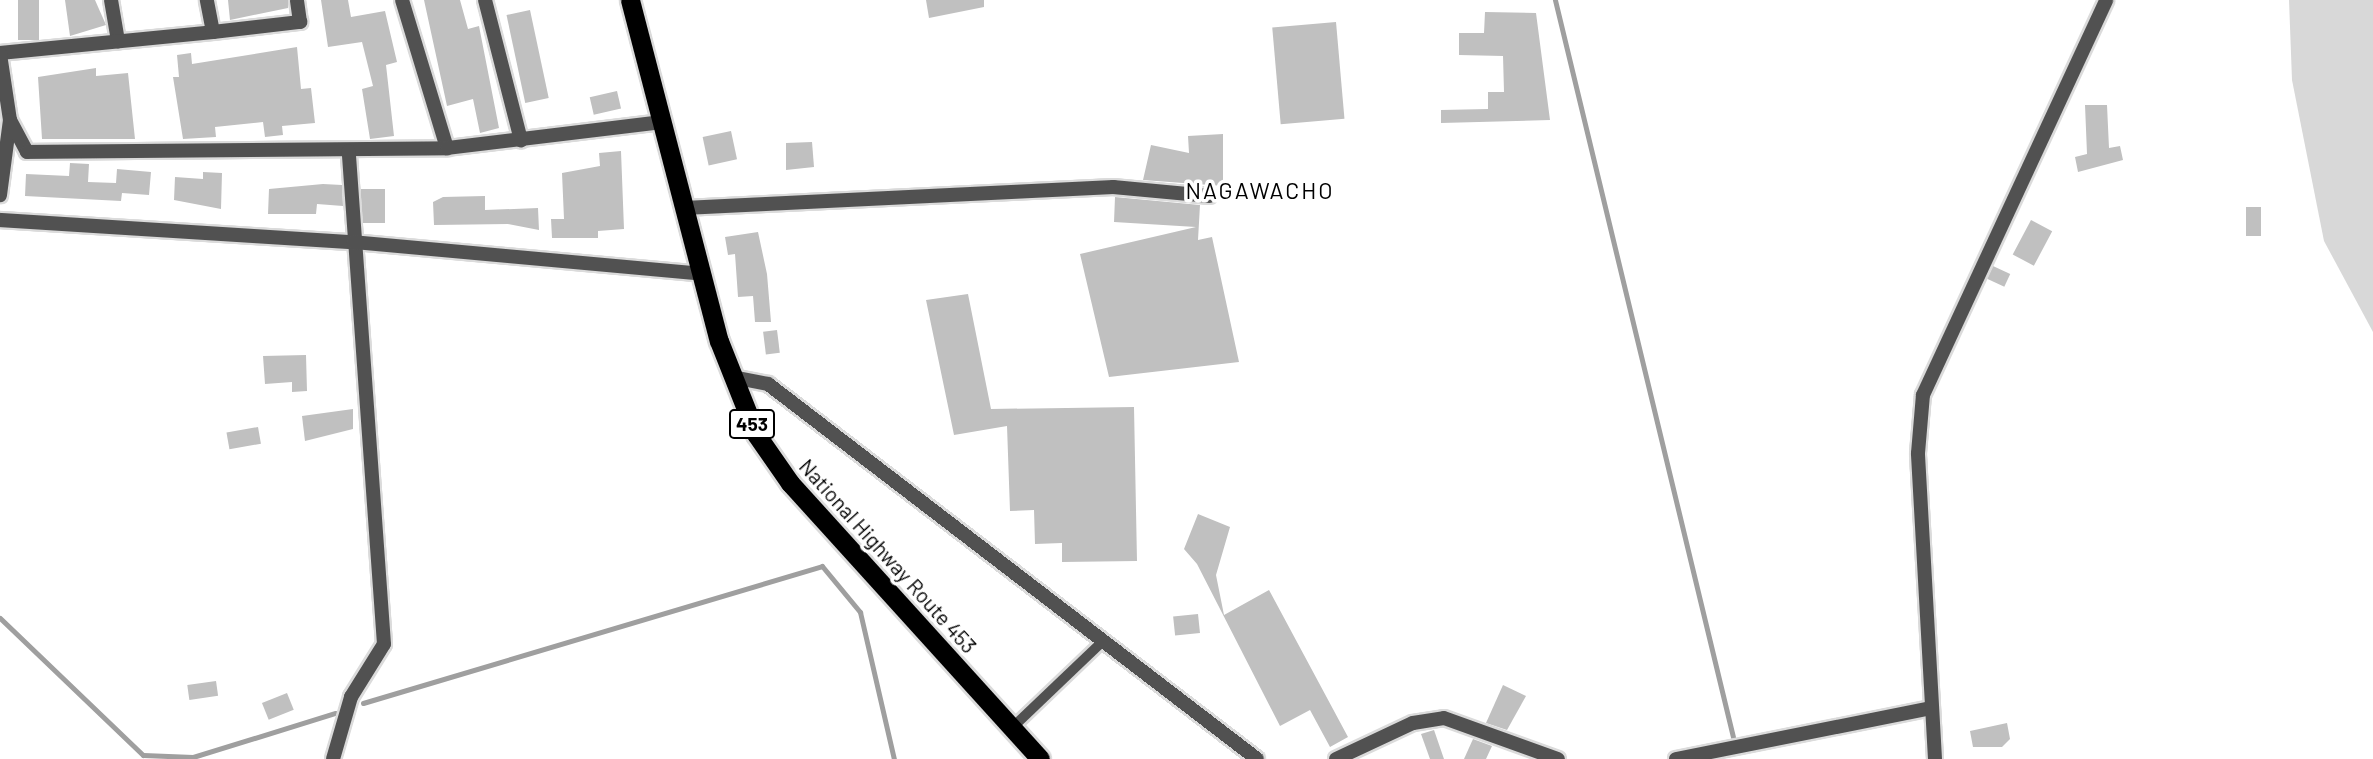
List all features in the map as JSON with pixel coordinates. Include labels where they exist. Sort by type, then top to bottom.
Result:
[{"type":"highway","name":"National Highway Route 453","points":[[631,0],[702,274],[732,377],[756,434],[790,483],[1040,759]]},
{"type":"street","points":[[111,0],[118,41]]},
{"type":"street","points":[[207,0],[213,32]]},
{"type":"street","points":[[0,195],[10,120],[0,53],[300,22],[297,0]]},
{"type":"street","points":[[402,0],[447,148]]},
{"type":"street","points":[[485,0],[521,140]]},
{"type":"street","points":[[1935,759],[1917,433],[1923,395],[2106,0]]},
{"type":"street","points":[[10,120],[27,152],[447,148],[662,122]]},
{"type":"street","points":[[333,759],[351,697],[384,644],[353,242],[349,151]]},
{"type":"street","points":[[684,208],[1113,187],[1210,197]]},
{"type":"street","points":[[0,220],[353,242],[702,274]]},
{"type":"street","points":[[732,377],[768,384],[1257,759]]},
{"type":"street","points":[[1676,759],[1933,708]]},
{"type":"street","points":[[1336,759],[1403,727],[1444,718],[1558,759]]},
{"type":"lane","points":[[1012,728],[1103,641]]},
{"type":"shaded area","points":[[2289,0],[2373,0],[2373,332],[2324,241],[2292,80]]},
{"type":"building","points":[[18,0],[39,0],[39,40],[18,40]]},
{"type":"building","points":[[65,0],[95,0],[106,25],[70,36]]},
{"type":"building","points":[[228,0],[288,0],[288,8],[230,20]]},
{"type":"building","points":[[321,0],[348,0],[351,17],[385,11],[397,62],[386,65],[394,136],[370,139],[362,89],[373,86],[362,42],[328,47]]},
{"type":"building","points":[[424,0],[460,0],[468,29],[479,26],[499,128],[480,133],[473,99],[447,106]]},
{"type":"building","points":[[926,0],[984,0],[984,7],[929,18]]},
{"type":"building","points":[[530,10],[549,98],[525,103],[507,15]]},
{"type":"building","points":[[1485,12],[1536,13],[1550,120],[1441,123],[1441,110],[1488,109],[1488,92],[1504,92],[1503,56],[1459,55],[1459,33],[1484,33]]},
{"type":"building","points":[[1336,22],[1344,119],[1281,124],[1272,28]]},
{"type":"building","points":[[297,47],[301,89],[311,88],[315,123],[282,126],[283,135],[265,137],[263,122],[215,127],[216,137],[183,139],[173,77],[179,77],[177,55],[191,53],[192,64]]},
{"type":"building","points":[[96,68],[96,76],[128,73],[135,139],[42,139],[38,77]]},
{"type":"building","points":[[617,91],[621,109],[594,115],[590,97]]},
{"type":"building","points":[[2085,105],[2107,105],[2109,148],[2120,146],[2123,160],[2078,172],[2075,157],[2087,154]]},
{"type":"building","points":[[731,131],[737,159],[709,165],[703,137]]},
{"type":"building","points":[[1223,134],[1223,186],[1143,180],[1151,145],[1189,153],[1188,136]]},
{"type":"building","points":[[812,142],[814,167],[786,170],[786,143]]},
{"type":"building","points":[[621,151],[624,229],[598,231],[598,238],[552,238],[551,219],[564,219],[562,173],[600,166],[599,153]]},
{"type":"building","points":[[70,163],[89,164],[88,182],[116,183],[117,169],[151,172],[149,195],[122,193],[121,201],[25,196],[26,174],[69,176]]},
{"type":"building","points":[[203,172],[222,173],[221,209],[174,200],[175,177],[203,179]]},
{"type":"building","points":[[342,185],[343,206],[317,204],[316,214],[268,214],[269,189]]},
{"type":"building","points":[[361,189],[385,189],[385,223],[361,223]]},
{"type":"building","points":[[485,196],[485,210],[538,208],[539,230],[508,224],[434,225],[433,202],[443,197]]},
{"type":"building","points":[[1115,197],[1200,205],[1198,240],[1212,237],[1239,362],[1109,377],[1080,254],[1196,227],[1114,222]]},
{"type":"building","points":[[2246,207],[2261,207],[2261,236],[2246,236]]},
{"type":"building","points":[[2031,220],[2052,231],[2034,266],[2013,254]]},
{"type":"building","points":[[758,232],[767,274],[771,322],[755,322],[753,296],[738,297],[735,254],[728,255],[725,237]]},
{"type":"building","points":[[1993,266],[2010,274],[2004,287],[1987,279]]},
{"type":"building","points":[[968,294],[991,409],[1134,407],[1137,561],[1062,562],[1062,543],[1035,544],[1034,510],[1010,511],[1007,426],[954,435],[926,300]]},
{"type":"building","points":[[777,330],[780,353],[766,355],[763,332]]},
{"type":"building","points":[[306,355],[307,391],[292,392],[292,382],[265,384],[263,356]]},
{"type":"building","points":[[353,409],[353,429],[305,441],[302,416]]},
{"type":"building","points":[[258,427],[261,444],[229,449],[226,433]]},
{"type":"building","points":[[1198,514],[1230,527],[1216,575],[1224,615],[1269,590],[1348,737],[1330,747],[1310,710],[1280,726],[1197,564],[1184,549]]},
{"type":"building","points":[[1198,614],[1200,633],[1175,636],[1173,617]]},
{"type":"building","points":[[216,681],[218,696],[189,700],[187,685]]},
{"type":"building","points":[[1503,685],[1526,696],[1507,730],[1486,723]]},
{"type":"building","points":[[287,693],[294,710],[269,720],[262,703]]},
{"type":"building","points":[[2007,723],[2010,739],[2002,747],[1973,747],[1970,731]]},
{"type":"building","points":[[1434,730],[1444,759],[1430,759],[1421,734]]},
{"type":"building","points":[[1473,739],[1492,746],[1486,759],[1464,759]]},
{"type":"waterway","points":[[1555,0],[1733,737]]},
{"type":"waterway","points":[[363,703],[822,566],[860,612],[894,759]]},
{"type":"waterway","points":[[0,618],[143,755],[193,757],[335,713]]},
{"type":"district","name":"NAGAWACHO","points":[[1260,190]]}]
